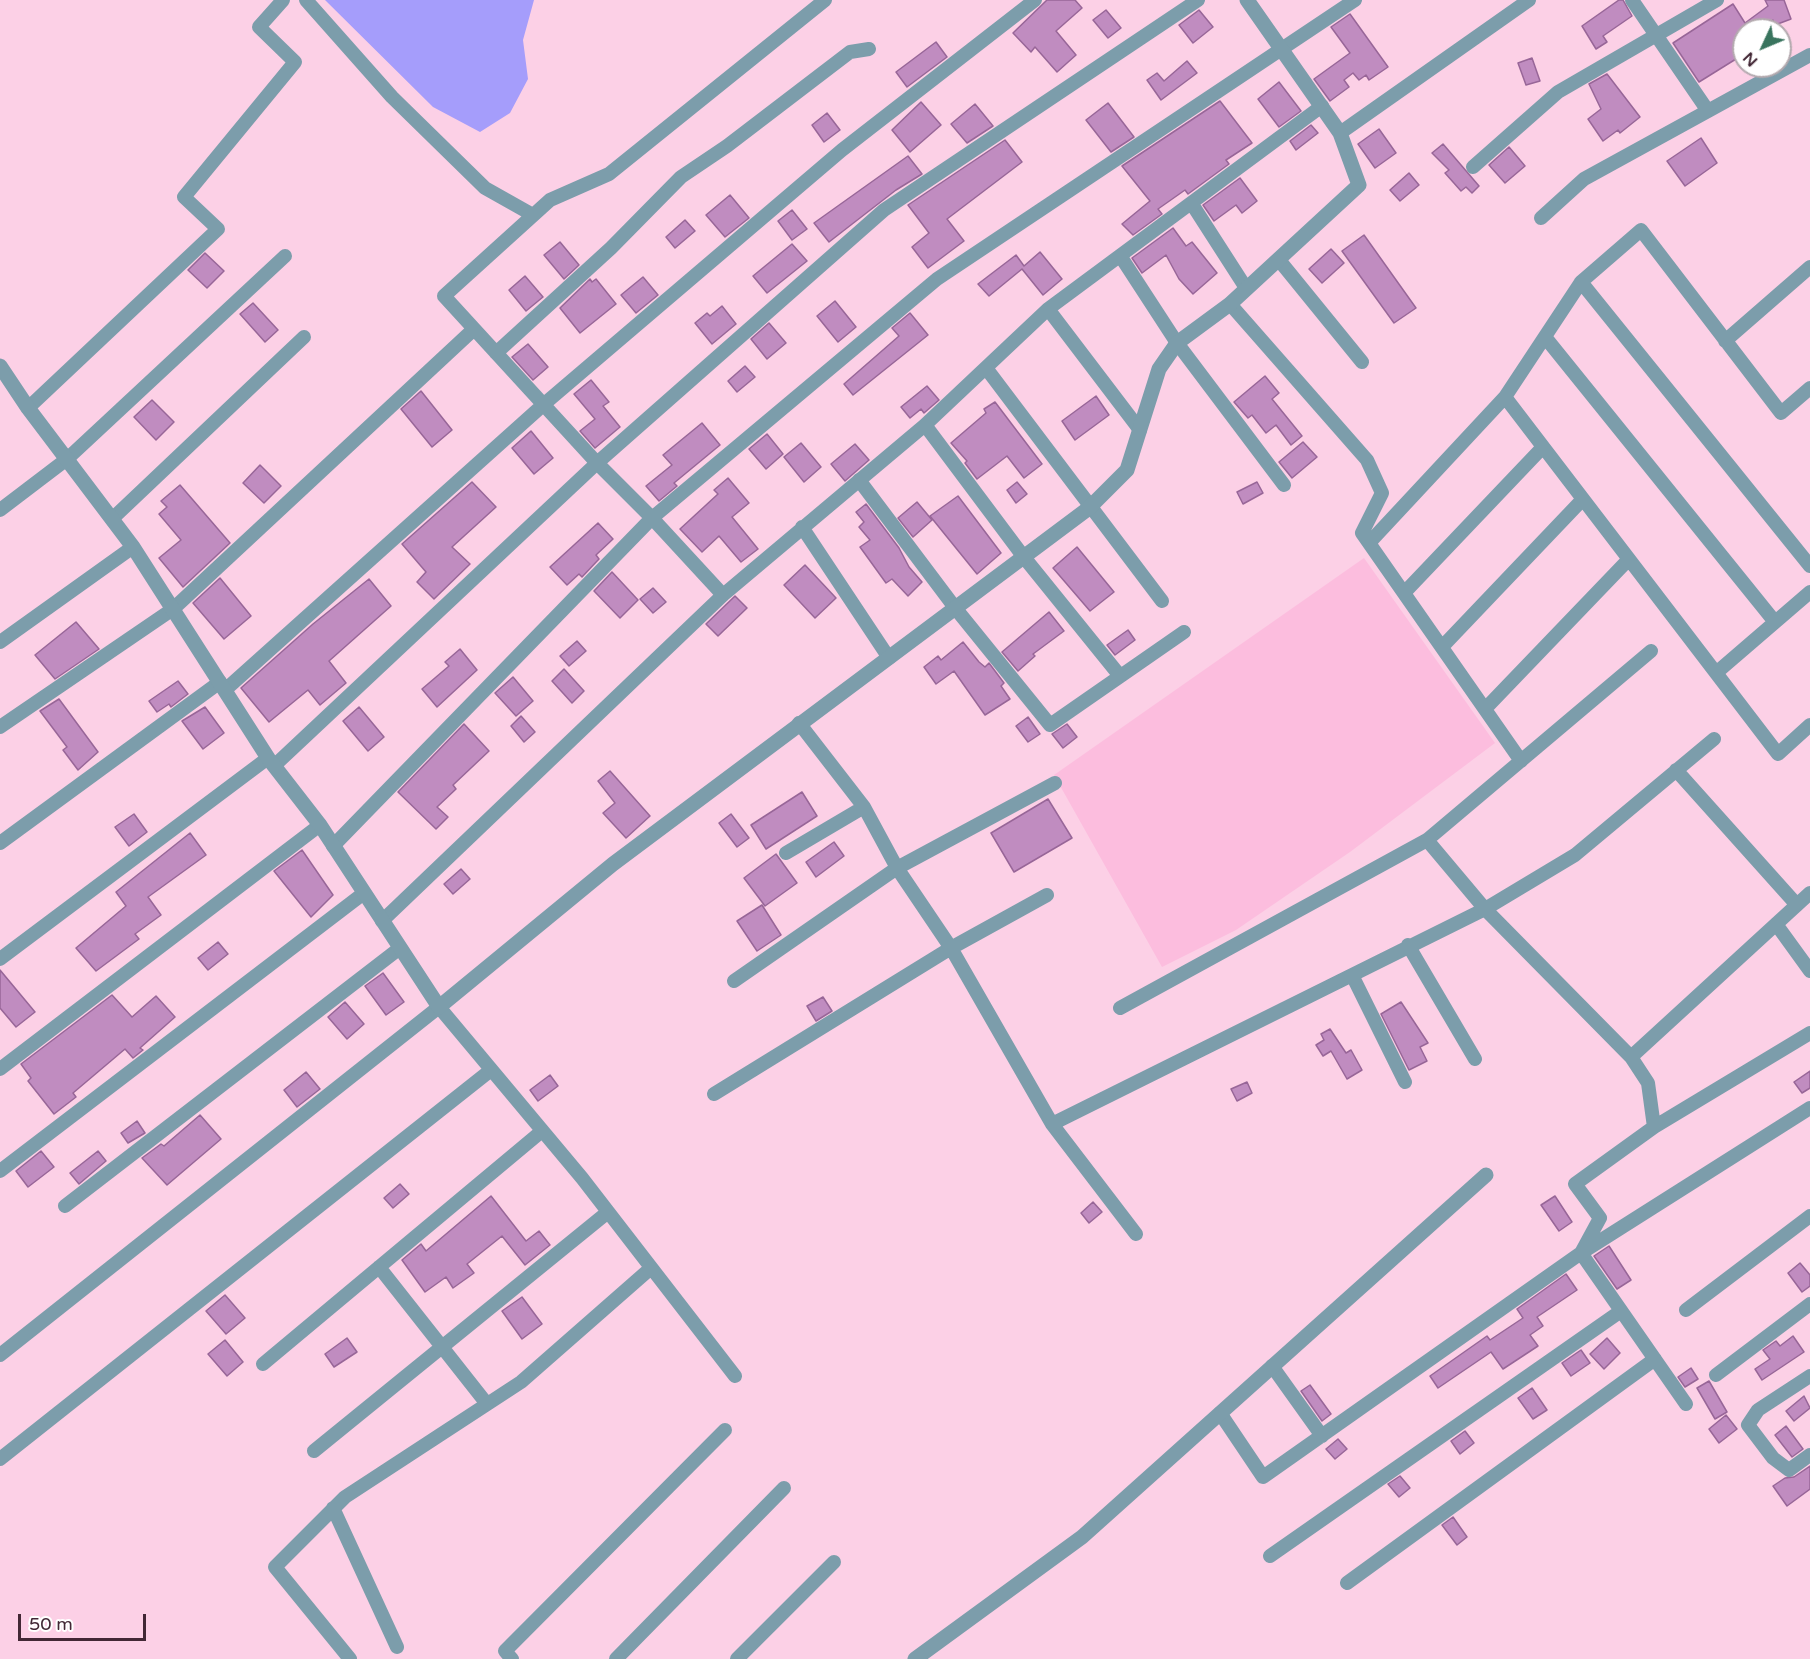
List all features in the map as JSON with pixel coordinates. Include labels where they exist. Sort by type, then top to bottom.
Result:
[{"type":"street","points":[[28,408],[218,229],[184,197],[295,62],[259,27],[283,0]]},
{"type":"street","points":[[306,0],[392,97],[485,188],[533,215]]},
{"type":"street","points":[[723,595],[652,518],[597,464],[444,296],[550,200],[609,174],[825,0]]},
{"type":"street","points":[[0,843],[223,686],[543,405],[842,150],[1035,0]]},
{"type":"street","points":[[0,959],[272,761],[597,464],[884,210],[1198,0]]},
{"type":"street","points":[[0,1355],[439,1006],[613,864],[1089,508],[1126,470],[1159,369],[1177,344],[1230,304],[1359,185],[1340,134],[1247,0]]},
{"type":"street","points":[[333,846],[652,518],[936,279],[1355,0]]},
{"type":"street","points":[[1340,134],[1529,0]]},
{"type":"street","points":[[1632,0],[1708,111]]},
{"type":"street","points":[[1473,167],[1558,92],[1717,0]]},
{"type":"street","points":[[496,353],[611,248],[681,177],[727,146],[850,52],[869,50]]},
{"type":"street","points":[[1541,218],[1584,178],[1810,55]]},
{"type":"street","points":[[382,921],[723,595],[925,425],[1048,309],[1322,106]]},
{"type":"street","points":[[1192,204],[1246,288]]},
{"type":"street","points":[[1369,543],[1505,397],[1581,282],[1641,230],[1780,413],[1810,388]]},
{"type":"street","points":[[0,510],[67,459],[285,256]]},
{"type":"street","points":[[1121,257],[1177,344],[1284,485]]},
{"type":"street","points":[[1279,260],[1362,362]]},
{"type":"street","points":[[1725,341],[1810,267]]},
{"type":"street","points":[[1581,282],[1810,566]]},
{"type":"street","points":[[1230,304],[1366,460],[1382,493],[1362,532],[1521,761]]},
{"type":"street","points":[[1048,309],[1140,430]]},
{"type":"street","points":[[0,727],[173,609],[474,329]]},
{"type":"street","points":[[1545,337],[1775,622]]},
{"type":"street","points":[[112,519],[304,338]]},
{"type":"street","points":[[0,366],[28,408],[134,548],[272,761],[320,825],[439,1006],[608,1212],[735,1376]]},
{"type":"street","points":[[986,368],[1089,508],[1162,601]]},
{"type":"street","points":[[1505,397],[1778,754],[1810,725]]},
{"type":"street","points":[[925,425],[1023,556],[1120,676]]},
{"type":"street","points":[[1404,593],[1543,447]]},
{"type":"street","points":[[859,480],[956,609],[1050,725],[1184,632]]},
{"type":"street","points":[[1442,647],[1583,499]]},
{"type":"street","points":[[802,527],[889,658]]},
{"type":"street","points":[[0,642],[134,548]]},
{"type":"street","points":[[1485,709],[1629,560]]},
{"type":"street","points":[[1716,673],[1810,592]]},
{"type":"street","points":[[1120,1008],[1427,840],[1651,651]]},
{"type":"street","points":[[799,723],[864,807],[897,868],[951,948],[1052,1124],[1136,1233]]},
{"type":"street","points":[[1052,1124],[1353,977],[1408,945],[1485,909],[1575,855],[1714,739]]},
{"type":"street","points":[[1676,770],[1797,905]]},
{"type":"street","points":[[734,981],[897,868],[1055,783]]},
{"type":"street","points":[[786,853],[864,807]]},
{"type":"street","points":[[0,1069],[320,825]]},
{"type":"street","points":[[1427,840],[1485,909],[1631,1058],[1648,1083],[1654,1127]]},
{"type":"street","points":[[0,1171],[364,893]]},
{"type":"street","points":[[1631,1058],[1810,893]]},
{"type":"street","points":[[714,1094],[951,948],[1047,895]]},
{"type":"street","points":[[1776,924],[1810,971]]},
{"type":"street","points":[[1408,945],[1475,1059]]},
{"type":"street","points":[[65,1206],[400,948]]},
{"type":"street","points":[[1353,977],[1405,1082]]},
{"type":"street","points":[[1581,1253],[1600,1218],[1575,1184],[1654,1127],[1810,1033]]},
{"type":"street","points":[[0,1459],[490,1070]]},
{"type":"street","points":[[1220,1413],[1263,1477],[1581,1253],[1810,1108]]},
{"type":"street","points":[[263,1364],[542,1131]]},
{"type":"street","points":[[915,1659],[1082,1537],[1486,1175]]},
{"type":"street","points":[[314,1451],[608,1212]]},
{"type":"street","points":[[1686,1310],[1810,1216]]},
{"type":"street","points":[[1581,1253],[1686,1404]]},
{"type":"street","points":[[379,1267],[487,1404]]},
{"type":"street","points":[[350,1659],[275,1567],[345,1497],[521,1382],[651,1268]]},
{"type":"street","points":[[1716,1375],[1810,1305]]},
{"type":"street","points":[[1269,1556],[1621,1311]]},
{"type":"street","points":[[1347,1583],[1655,1359]]},
{"type":"street","points":[[1272,1366],[1322,1436]]},
{"type":"street","points":[[1810,1376],[1758,1410],[1748,1425],[1773,1458],[1789,1470],[1810,1455]]},
{"type":"street","points":[[512,1659],[505,1651],[725,1430]]},
{"type":"street","points":[[616,1659],[784,1488]]},
{"type":"street","points":[[333,1508],[398,1647]]},
{"type":"street","points":[[737,1659],[834,1562]]},
{"type":"shaded area","points":[[325,0],[534,0],[523,40],[528,79],[510,113],[480,132],[433,107]]},
{"type":"shaded area","points":[[1364,558],[1495,743],[1350,852],[1236,930],[1162,967],[1054,775]]},
{"type":"building","points":[[1047,0],[1075,0],[1082,8],[1056,31],[1076,55],[1057,72],[1035,47],[1031,52],[1013,33]]},
{"type":"building","points":[[1619,0],[1623,0],[1632,16],[1603,36],[1607,42],[1596,49],[1582,26]]},
{"type":"building","points":[[1765,0],[1784,0],[1791,18],[1752,18],[1768,6]]},
{"type":"building","points":[[1733,4],[1742,18],[1732,18],[1732,61],[1699,82],[1673,43]]},
{"type":"building","points":[[1106,10],[1121,28],[1108,38],[1093,20]]},
{"type":"building","points":[[1199,10],[1213,27],[1193,43],[1179,25]]},
{"type":"building","points":[[1350,14],[1388,67],[1369,80],[1366,75],[1359,80],[1353,73],[1344,80],[1349,87],[1330,101],[1314,79],[1350,53],[1331,27]]},
{"type":"building","points":[[936,42],[947,57],[907,87],[896,72]]},
{"type":"building","points":[[1532,58],[1540,81],[1526,85],[1518,63]]},
{"type":"building","points":[[1187,61],[1197,73],[1161,100],[1147,80],[1157,73],[1164,81]]},
{"type":"building","points":[[1607,74],[1640,117],[1620,133],[1618,130],[1603,141],[1588,119],[1601,109],[1589,84]]},
{"type":"building","points":[[1279,82],[1301,111],[1279,127],[1258,99]]},
{"type":"building","points":[[1220,101],[1252,143],[1226,160],[1229,164],[1188,194],[1185,190],[1158,209],[1162,214],[1133,235],[1122,224],[1150,201],[1122,166]]},
{"type":"building","points":[[921,102],[941,125],[910,152],[892,130]]},
{"type":"building","points":[[1108,103],[1134,137],[1111,152],[1086,120]]},
{"type":"building","points":[[975,104],[993,126],[967,143],[951,124]]},
{"type":"building","points":[[827,113],[840,130],[824,142],[812,125]]},
{"type":"building","points":[[1311,125],[1318,133],[1296,150],[1290,141]]},
{"type":"building","points":[[1379,129],[1396,153],[1375,168],[1358,144]]},
{"type":"building","points":[[1701,138],[1717,163],[1685,186],[1667,161]]},
{"type":"building","points":[[1005,140],[1022,162],[947,219],[964,241],[928,268],[912,247],[929,233],[908,205]]},
{"type":"building","points":[[1443,144],[1479,186],[1472,193],[1466,187],[1461,191],[1445,173],[1449,170],[1432,153]]},
{"type":"building","points":[[1509,147],[1525,166],[1505,183],[1489,165]]},
{"type":"building","points":[[908,156],[922,174],[896,190],[829,242],[814,223]]},
{"type":"building","points":[[1409,173],[1419,185],[1400,201],[1390,190]]},
{"type":"building","points":[[1240,178],[1257,201],[1242,213],[1236,205],[1214,221],[1203,205]]},
{"type":"building","points":[[730,195],[749,218],[725,237],[706,215]]},
{"type":"building","points":[[792,210],[807,229],[792,240],[778,221]]},
{"type":"building","points":[[685,220],[695,231],[675,248],[666,237]]},
{"type":"building","points":[[1173,228],[1186,246],[1192,242],[1217,273],[1193,294],[1179,279],[1166,255],[1142,273],[1132,258]]},
{"type":"building","points":[[1364,235],[1416,308],[1394,323],[1342,251]]},
{"type":"building","points":[[560,242],[579,265],[564,279],[544,255]]},
{"type":"building","points":[[792,244],[807,261],[767,293],[753,276]]},
{"type":"building","points":[[1331,249],[1344,263],[1322,283],[1309,269]]},
{"type":"building","points":[[1040,252],[1062,279],[1043,295],[1022,269],[989,296],[978,284],[1016,255],[1024,266]]},
{"type":"building","points":[[205,253],[224,271],[207,288],[188,270]]},
{"type":"building","points":[[525,276],[543,297],[526,311],[509,290]]},
{"type":"building","points":[[643,277],[658,295],[636,313],[621,295]]},
{"type":"building","points":[[590,279],[592,282],[596,279],[616,304],[580,333],[560,308]]},
{"type":"building","points":[[835,301],[856,327],[838,342],[817,316]]},
{"type":"building","points":[[253,303],[278,330],[265,342],[240,314]]},
{"type":"building","points":[[722,306],[736,324],[712,344],[695,323],[707,313],[710,316]]},
{"type":"building","points":[[910,313],[928,335],[853,395],[844,384],[899,336],[892,328]]},
{"type":"building","points":[[769,323],[786,343],[767,359],[751,339]]},
{"type":"building","points":[[528,344],[548,367],[533,380],[512,357]]},
{"type":"building","points":[[745,366],[755,377],[737,392],[728,381]]},
{"type":"building","points":[[1265,376],[1279,393],[1272,399],[1302,436],[1291,445],[1276,425],[1266,433],[1252,415],[1248,418],[1234,402]]},
{"type":"building","points":[[591,380],[609,402],[603,406],[620,427],[595,448],[580,431],[595,419],[574,394]]},
{"type":"building","points":[[927,386],[939,400],[924,413],[921,409],[910,418],[901,407]]},
{"type":"building","points":[[421,391],[452,430],[432,447],[401,409]]},
{"type":"building","points":[[1096,396],[1109,415],[1075,440],[1062,421]]},
{"type":"building","points":[[152,400],[174,422],[156,440],[134,417]]},
{"type":"building","points":[[995,402],[1042,464],[1024,478],[1007,456],[977,479],[965,463],[967,461],[951,443],[986,413],[984,409]]},
{"type":"building","points":[[702,423],[720,445],[674,483],[677,486],[659,501],[646,486],[672,465],[663,455]]},
{"type":"building","points":[[531,431],[553,458],[534,474],[512,448]]},
{"type":"building","points":[[767,434],[783,454],[766,469],[749,449]]},
{"type":"building","points":[[1303,442],[1317,457],[1292,478],[1279,462]]},
{"type":"building","points":[[801,443],[821,467],[804,482],[784,457]]},
{"type":"building","points":[[855,444],[869,460],[845,481],[831,464]]},
{"type":"building","points":[[260,465],[281,486],[264,503],[243,483]]},
{"type":"building","points":[[728,478],[749,503],[732,517],[758,549],[741,562],[719,536],[702,552],[680,529],[718,494],[714,490]]},
{"type":"building","points":[[472,482],[496,507],[452,547],[470,564],[434,599],[417,582],[426,572],[402,544]]},
{"type":"building","points":[[1017,482],[1027,494],[1016,503],[1007,490]]},
{"type":"building","points":[[1257,482],[1263,493],[1243,504],[1237,492]]},
{"type":"building","points":[[180,485],[230,543],[183,587],[159,558],[181,540],[159,514],[167,507],[161,501]]},
{"type":"building","points":[[958,496],[1001,553],[977,574],[930,516]]},
{"type":"building","points":[[917,502],[932,520],[913,537],[898,518]]},
{"type":"building","points":[[866,504],[899,548],[909,567],[922,582],[908,596],[892,579],[886,583],[860,547],[870,540],[859,527],[864,522],[856,512]]},
{"type":"building","points":[[598,523],[613,539],[596,555],[599,559],[582,577],[579,574],[567,585],[550,567]]},
{"type":"building","points":[[1077,547],[1114,592],[1090,611],[1053,568]]},
{"type":"building","points":[[805,565],[836,598],[815,618],[784,585]]},
{"type":"building","points":[[612,572],[638,600],[620,618],[594,591]]},
{"type":"building","points":[[220,578],[251,616],[224,639],[193,603]]},
{"type":"building","points":[[369,579],[391,606],[329,661],[346,683],[320,705],[308,690],[269,722],[241,688],[313,624]]},
{"type":"building","points":[[653,588],[666,602],[653,613],[640,599]]},
{"type":"building","points":[[735,596],[747,608],[718,636],[706,624]]},
{"type":"building","points":[[1049,612],[1064,631],[1033,654],[1035,656],[1018,671],[1002,652]]},
{"type":"building","points":[[76,622],[99,649],[55,679],[35,655]]},
{"type":"building","points":[[1128,630],[1135,640],[1115,655],[1107,645]]},
{"type":"building","points":[[577,641],[586,651],[569,666],[560,656]]},
{"type":"building","points":[[963,642],[985,667],[989,663],[1004,683],[1001,686],[1010,699],[985,715],[954,671],[936,684],[924,667],[938,656],[941,660]]},
{"type":"building","points":[[460,649],[477,670],[437,707],[422,689],[449,666],[445,662]]},
{"type":"building","points":[[564,669],[584,691],[572,703],[552,681]]},
{"type":"building","points":[[513,677],[533,701],[516,716],[495,693]]},
{"type":"building","points":[[178,681],[188,694],[171,707],[169,704],[157,712],[149,701]]},
{"type":"building","points":[[59,699],[98,752],[78,770],[63,750],[67,747],[40,711]]},
{"type":"building","points":[[205,707],[224,733],[203,749],[182,721]]},
{"type":"building","points":[[359,707],[384,737],[368,751],[343,721]]},
{"type":"building","points":[[521,716],[535,732],[524,742],[511,726]]},
{"type":"building","points":[[1028,717],[1040,734],[1028,742],[1016,726]]},
{"type":"building","points":[[464,724],[489,751],[453,785],[456,789],[437,807],[448,817],[436,829],[398,792]]},
{"type":"building","points":[[1067,724],[1077,737],[1063,748],[1052,734]]},
{"type":"building","points":[[610,771],[650,816],[626,838],[603,813],[615,803],[598,781]]},
{"type":"building","points":[[802,792],[817,816],[766,849],[751,825]]},
{"type":"building","points":[[1048,799],[1072,838],[1014,872],[991,833]]},
{"type":"building","points":[[134,814],[147,832],[129,846],[115,827]]},
{"type":"building","points":[[731,814],[749,838],[737,847],[719,823]]},
{"type":"building","points":[[190,833],[206,855],[148,897],[161,915],[135,934],[139,939],[96,971],[76,948],[126,906],[116,892]]},
{"type":"building","points":[[834,842],[844,856],[816,877],[806,862]]},
{"type":"building","points":[[302,850],[333,895],[311,917],[274,871]]},
{"type":"building","points":[[776,854],[797,883],[765,906],[744,878]]},
{"type":"building","points":[[461,869],[470,879],[453,894],[444,884]]},
{"type":"building","points":[[762,905],[781,935],[757,951],[737,921]]},
{"type":"building","points":[[218,942],[228,954],[208,970],[198,958]]},
{"type":"building","points":[[0,970],[35,1012],[16,1027],[0,1008]]},
{"type":"building","points":[[383,973],[404,1002],[386,1015],[365,986]]},
{"type":"building","points":[[112,995],[132,1017],[156,996],[175,1017],[140,1048],[143,1050],[133,1058],[125,1049],[73,1093],[76,1097],[54,1114],[28,1081],[31,1078],[21,1064]]},
{"type":"building","points":[[823,997],[832,1011],[816,1021],[807,1006]]},
{"type":"building","points":[[345,1002],[364,1024],[347,1039],[328,1017]]},
{"type":"building","points":[[1401,1002],[1428,1043],[1420,1047],[1427,1061],[1409,1070],[1381,1014]]},
{"type":"building","points":[[1330,1029],[1346,1053],[1351,1050],[1362,1070],[1347,1079],[1331,1051],[1323,1056],[1316,1045],[1324,1040],[1321,1034]]},
{"type":"building","points":[[1810,1071],[1810,1088],[1802,1093],[1794,1082]]},
{"type":"building","points":[[306,1072],[320,1089],[297,1107],[284,1090]]},
{"type":"building","points":[[550,1075],[558,1086],[538,1101],[530,1090]]},
{"type":"building","points":[[1247,1082],[1252,1093],[1237,1101],[1231,1089]]},
{"type":"building","points":[[200,1115],[221,1139],[167,1185],[142,1158],[161,1144],[164,1146]]},
{"type":"building","points":[[137,1121],[145,1133],[128,1143],[121,1133]]},
{"type":"building","points":[[41,1151],[54,1167],[28,1187],[16,1171]]},
{"type":"building","points":[[98,1151],[106,1161],[79,1184],[70,1173]]},
{"type":"building","points":[[400,1184],[409,1194],[393,1208],[384,1198]]},
{"type":"building","points":[[491,1196],[526,1241],[539,1231],[550,1245],[525,1265],[502,1236],[467,1264],[474,1273],[453,1288],[446,1277],[425,1292],[402,1260],[421,1244],[426,1251]]},
{"type":"building","points":[[1555,1196],[1572,1222],[1559,1231],[1541,1205]]},
{"type":"building","points":[[1093,1202],[1102,1212],[1089,1223],[1081,1213]]},
{"type":"building","points":[[1609,1246],[1631,1280],[1617,1289],[1594,1256]]},
{"type":"building","points":[[1800,1263],[1810,1275],[1810,1286],[1802,1292],[1788,1273]]},
{"type":"building","points":[[1566,1274],[1577,1290],[1537,1317],[1543,1326],[1530,1335],[1538,1346],[1503,1369],[1491,1352],[1438,1388],[1430,1376],[1487,1336],[1490,1340],[1523,1318],[1517,1309]]},
{"type":"building","points":[[225,1295],[245,1318],[226,1334],[206,1311]]},
{"type":"building","points":[[522,1297],[542,1324],[522,1339],[502,1311]]},
{"type":"building","points":[[1793,1336],[1804,1352],[1762,1380],[1755,1369],[1770,1359],[1763,1350],[1776,1341],[1780,1346]]},
{"type":"building","points":[[347,1338],[357,1352],[334,1367],[325,1354]]},
{"type":"building","points":[[1607,1338],[1620,1353],[1604,1369],[1590,1354]]},
{"type":"building","points":[[225,1340],[243,1362],[227,1376],[208,1354]]},
{"type":"building","points":[[1581,1350],[1590,1363],[1571,1376],[1562,1363]]},
{"type":"building","points":[[1691,1368],[1698,1379],[1685,1387],[1678,1377]]},
{"type":"building","points":[[1709,1381],[1727,1412],[1715,1419],[1697,1388]]},
{"type":"building","points":[[1310,1385],[1331,1414],[1322,1421],[1301,1391]]},
{"type":"building","points":[[1532,1388],[1547,1410],[1533,1419],[1518,1398]]},
{"type":"building","points":[[1804,1396],[1810,1408],[1794,1421],[1786,1411]]},
{"type":"building","points":[[1726,1415],[1737,1429],[1719,1443],[1709,1429]]},
{"type":"building","points":[[1786,1426],[1803,1449],[1792,1457],[1775,1435]]},
{"type":"building","points":[[1465,1431],[1474,1443],[1460,1454],[1451,1441]]},
{"type":"building","points":[[1338,1439],[1347,1449],[1335,1459],[1326,1449]]},
{"type":"building","points":[[1810,1466],[1810,1489],[1787,1506],[1773,1486],[1785,1478],[1794,1477]]},
{"type":"building","points":[[1400,1476],[1410,1488],[1399,1497],[1388,1484]]},
{"type":"building","points":[[1453,1517],[1467,1537],[1457,1545],[1442,1525]]}]
